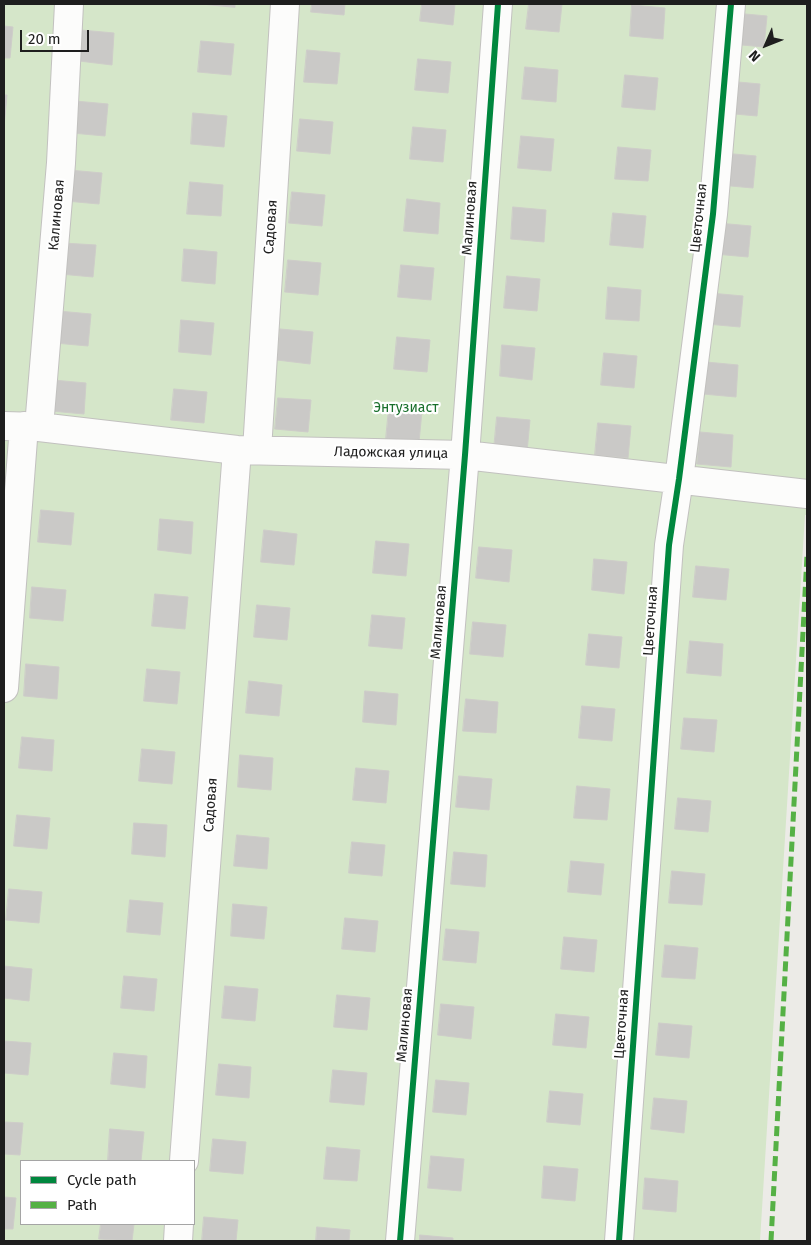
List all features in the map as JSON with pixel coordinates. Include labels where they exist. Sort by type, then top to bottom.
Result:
[{"type":"street","name":"Калиновая","points":[[4,688],[22,426],[61,163],[69,4]]},
{"type":"street","name":"Садовая","points":[[184,1160],[285,4]]},
{"type":"street","name":"Малиновая","points":[[400,1241],[465,455],[498,4]]},
{"type":"street","name":"Цветочная","points":[[619,1241],[669,545],[713,214],[731,4]]},
{"type":"street","name":"Ладожская улица","points":[[22,426],[247,450],[465,455],[807,494]]},
{"type":"street","points":[[178,1241],[179,1225]]},
{"type":"green space","name":"Энтузиаст","points":[[4,4],[807,4],[807,515],[805,515],[760,1241],[4,1241]]},
{"type":"building","points":[[202,4],[235,4],[235,7]]},
{"type":"building","points":[[312,4],[345,4],[344,15],[311,12]]},
{"type":"building","points":[[422,4],[455,4],[453,25],[420,21]]},
{"type":"building","points":[[529,4],[562,4],[559,32],[526,29]]},
{"type":"building","points":[[632,5],[665,8],[663,39],[630,36]]},
{"type":"building","points":[[734,13],[767,16],[764,47],[731,44]]},
{"type":"building","points":[[4,26],[13,27],[10,58],[4,58]]},
{"type":"building","points":[[81,30],[114,33],[112,65],[79,61]]},
{"type":"building","points":[[201,41],[234,44],[231,75],[198,72]]},
{"type":"building","points":[[307,50],[340,53],[337,84],[304,82]]},
{"type":"building","points":[[418,59],[451,62],[448,93],[415,90]]},
{"type":"building","points":[[525,67],[558,70],[556,102],[522,99]]},
{"type":"building","points":[[625,75],[658,78],[655,110],[622,107]]},
{"type":"building","points":[[727,81],[760,84],[757,116],[724,113]]},
{"type":"building","points":[[4,95],[7,95],[4,127]]},
{"type":"building","points":[[75,101],[108,104],[105,136],[72,133]]},
{"type":"building","points":[[193,113],[227,116],[224,147],[191,144]]},
{"type":"building","points":[[300,119],[333,122],[330,154],[297,151]]},
{"type":"building","points":[[413,127],[446,130],[443,162],[410,159]]},
{"type":"building","points":[[521,136],[554,139],[551,171],[518,168]]},
{"type":"building","points":[[618,147],[651,150],[648,181],[615,179]]},
{"type":"building","points":[[723,153],[756,156],[753,188],[720,185]]},
{"type":"building","points":[[69,170],[102,173],[99,204],[66,201]]},
{"type":"building","points":[[190,182],[223,185],[221,216],[187,214]]},
{"type":"building","points":[[292,192],[325,195],[322,226],[289,223]]},
{"type":"building","points":[[407,199],[440,203],[438,234],[404,231]]},
{"type":"building","points":[[513,207],[546,210],[544,242],[511,239]]},
{"type":"building","points":[[613,213],[646,216],[643,248],[610,245]]},
{"type":"building","points":[[718,223],[751,226],[748,257],[715,254]]},
{"type":"building","points":[[63,243],[96,245],[93,277],[60,274]]},
{"type":"building","points":[[184,249],[217,252],[215,284],[182,281]]},
{"type":"building","points":[[288,260],[321,263],[318,295],[285,292]]},
{"type":"building","points":[[401,265],[434,268],[431,300],[398,297]]},
{"type":"building","points":[[507,276],[540,279],[537,311],[504,308]]},
{"type":"building","points":[[608,287],[641,290],[639,321],[606,319]]},
{"type":"building","points":[[710,293],[743,296],[740,327],[707,324]]},
{"type":"building","points":[[58,311],[91,314],[88,346],[55,343]]},
{"type":"building","points":[[181,320],[214,323],[211,355],[179,352]]},
{"type":"building","points":[[280,329],[313,332],[310,364],[277,360]]},
{"type":"building","points":[[397,337],[430,340],[427,372],[394,369]]},
{"type":"building","points":[[502,345],[535,348],[532,380],[500,376]]},
{"type":"building","points":[[604,353],[637,356],[634,388],[601,385]]},
{"type":"building","points":[[706,362],[738,365],[736,397],[703,394]]},
{"type":"building","points":[[53,380],[86,383],[84,414],[51,411]]},
{"type":"building","points":[[174,389],[207,392],[204,423],[171,420]]},
{"type":"building","points":[[278,398],[311,400],[308,432],[275,429]]},
{"type":"building","points":[[389,408],[422,411],[419,442],[386,439]]},
{"type":"building","points":[[497,417],[530,420],[527,452],[494,449]]},
{"type":"building","points":[[598,423],[631,426],[628,458],[595,455]]},
{"type":"building","points":[[700,432],[733,435],[731,467],[697,464]]},
{"type":"building","points":[[41,510],[74,513],[71,545],[38,542]]},
{"type":"building","points":[[160,519],[193,522],[191,554],[158,550]]},
{"type":"building","points":[[264,530],[297,534],[294,565],[261,562]]},
{"type":"building","points":[[376,541],[409,544],[406,576],[373,573]]},
{"type":"building","points":[[479,547],[512,550],[509,582],[476,578]]},
{"type":"building","points":[[594,559],[627,562],[624,594],[592,590]]},
{"type":"building","points":[[696,566],[729,569],[726,600],[693,597]]},
{"type":"building","points":[[32,587],[66,590],[63,621],[30,618]]},
{"type":"building","points":[[155,594],[188,597],[185,629],[152,626]]},
{"type":"building","points":[[257,605],[290,608],[287,640],[254,637]]},
{"type":"building","points":[[372,615],[405,618],[402,649],[369,646]]},
{"type":"building","points":[[473,622],[506,625],[503,657],[470,654]]},
{"type":"building","points":[[589,634],[622,637],[619,668],[586,665]]},
{"type":"building","points":[[690,641],[723,644],[721,676],[687,673]]},
{"type":"building","points":[[26,664],[59,667],[57,699],[24,696]]},
{"type":"building","points":[[147,669],[180,672],[177,704],[144,701]]},
{"type":"building","points":[[249,681],[282,685],[279,716],[246,713]]},
{"type":"building","points":[[365,691],[398,694],[396,725],[363,722]]},
{"type":"building","points":[[466,699],[498,702],[496,733],[463,731]]},
{"type":"building","points":[[582,706],[615,709],[612,741],[579,738]]},
{"type":"building","points":[[684,718],[717,720],[714,752],[681,749]]},
{"type":"building","points":[[22,737],[54,740],[52,771],[19,768]]},
{"type":"building","points":[[142,749],[175,752],[172,784],[139,781]]},
{"type":"building","points":[[240,755],[273,758],[271,790],[238,787]]},
{"type":"building","points":[[356,768],[389,771],[386,803],[353,800]]},
{"type":"building","points":[[459,776],[492,779],[489,810],[456,807]]},
{"type":"building","points":[[577,786],[610,789],[607,820],[574,818]]},
{"type":"building","points":[[678,798],[711,801],[708,832],[675,829]]},
{"type":"building","points":[[17,815],[50,818],[47,849],[14,846]]},
{"type":"building","points":[[134,823],[167,825],[165,857],[132,854]]},
{"type":"building","points":[[237,835],[269,838],[267,869],[234,866]]},
{"type":"building","points":[[352,842],[385,845],[382,876],[349,873]]},
{"type":"building","points":[[454,852],[487,855],[485,887],[451,884]]},
{"type":"building","points":[[571,861],[604,864],[601,895],[568,892]]},
{"type":"building","points":[[672,871],[705,874],[702,905],[669,903]]},
{"type":"building","points":[[9,889],[42,892],[39,923],[6,920]]},
{"type":"building","points":[[130,900],[163,903],[160,935],[127,932]]},
{"type":"building","points":[[233,904],[267,907],[264,939],[231,936]]},
{"type":"building","points":[[345,918],[378,921],[375,952],[342,949]]},
{"type":"building","points":[[446,929],[479,932],[476,963],[443,960]]},
{"type":"building","points":[[564,937],[597,940],[594,972],[561,969]]},
{"type":"building","points":[[665,945],[698,948],[695,979],[662,977]]},
{"type":"building","points":[[4,966],[32,969],[29,1001],[4,998]]},
{"type":"building","points":[[124,976],[157,979],[154,1011],[121,1008]]},
{"type":"building","points":[[225,986],[258,989],[255,1021],[222,1018]]},
{"type":"building","points":[[337,995],[370,998],[367,1030],[334,1027]]},
{"type":"building","points":[[441,1004],[474,1007],[471,1039],[438,1035]]},
{"type":"building","points":[[556,1014],[589,1017],[586,1048],[553,1045]]},
{"type":"building","points":[[659,1023],[692,1026],[689,1058],[656,1055]]},
{"type":"building","points":[[4,1041],[31,1043],[28,1075],[4,1073]]},
{"type":"building","points":[[114,1053],[147,1056],[145,1088],[111,1084]]},
{"type":"building","points":[[219,1064],[251,1067],[249,1098],[216,1095]]},
{"type":"building","points":[[333,1070],[367,1073],[364,1105],[330,1102]]},
{"type":"building","points":[[436,1080],[469,1083],[466,1115],[433,1112]]},
{"type":"building","points":[[550,1091],[583,1094],[580,1125],[547,1122]]},
{"type":"building","points":[[654,1098],[687,1101],[684,1133],[651,1129]]},
{"type":"building","points":[[4,1122],[23,1123],[20,1155],[4,1154]]},
{"type":"building","points":[[110,1129],[144,1132],[141,1160],[108,1160]]},
{"type":"building","points":[[213,1139],[246,1142],[243,1174],[210,1171]]},
{"type":"building","points":[[327,1147],[360,1150],[357,1181],[324,1179]]},
{"type":"building","points":[[431,1156],[464,1159],[461,1191],[428,1188]]},
{"type":"building","points":[[544,1166],[578,1169],[575,1201],[542,1198]]},
{"type":"building","points":[[645,1178],[678,1181],[676,1212],[643,1209]]},
{"type":"building","points":[[4,1197],[16,1198],[13,1229],[4,1229]]},
{"type":"building","points":[[204,1217],[238,1220],[236,1241],[202,1241]]},
{"type":"building","points":[[101,1225],[134,1225],[132,1241],[99,1239]]},
{"type":"building","points":[[317,1227],[350,1230],[349,1241],[316,1241]]},
{"type":"building","points":[[420,1235],[453,1238],[453,1241],[420,1241]]},
{"type":"marked path","points":[[771,1241],[807,556]]},
{"type":"cycle path","points":[[400,1241],[465,455],[498,4]]},
{"type":"cycle path","points":[[619,1241],[669,545],[713,214],[731,4]]}]
